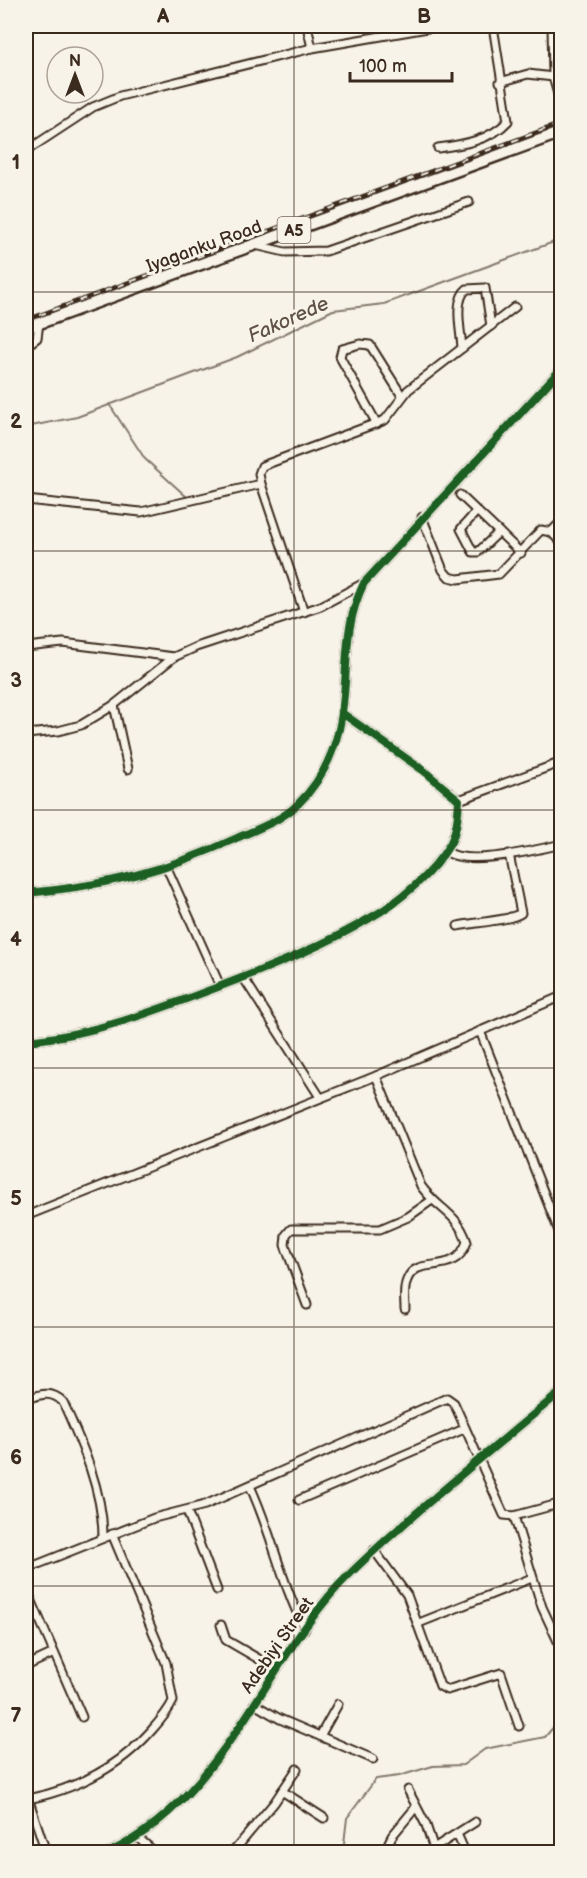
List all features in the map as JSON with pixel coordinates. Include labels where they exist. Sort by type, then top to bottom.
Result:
[{"type":"highway","name":"Iyaganku Road","points":[[26,326],[255,245],[561,132]]},
{"type":"street","points":[[307,26],[312,48]]},
{"type":"street","points":[[26,151],[104,102],[312,48],[439,26]]},
{"type":"street","points":[[438,148],[465,145],[502,128],[509,118],[500,82],[493,26]]},
{"type":"street","points":[[552,26],[553,77],[561,101]]},
{"type":"street","points":[[500,82],[528,74],[553,77]]},
{"type":"street","points":[[255,245],[285,252],[326,251],[469,202]]},
{"type":"street","points":[[462,348],[460,308],[461,297],[467,289],[484,288],[491,326]]},
{"type":"street","points":[[304,612],[261,484],[259,470],[270,461],[377,424],[395,410],[402,396],[515,306]]},
{"type":"street","points":[[26,346],[37,338],[39,323]]},
{"type":"street","points":[[377,424],[340,357],[342,349],[360,344],[370,345],[402,396]]},
{"type":"street","points":[[26,734],[69,729],[114,705],[174,657],[196,647],[304,612],[337,599],[364,583],[422,517],[561,368]]},
{"type":"street","points":[[26,500],[141,512],[261,484]]},
{"type":"street","points":[[460,495],[521,553]]},
{"type":"street","points":[[477,511],[461,529],[473,552],[478,552],[499,532]]},
{"type":"street","points":[[422,517],[443,570],[449,577],[471,580],[499,574],[541,530],[551,532],[561,543]]},
{"type":"street","points":[[551,532],[561,521]]},
{"type":"street","points":[[26,893],[75,888],[167,868],[263,826],[291,810],[307,794],[330,762],[342,713],[348,625],[364,583]]},
{"type":"street","points":[[26,647],[63,643],[174,657]]},
{"type":"street","points":[[114,705],[128,769]]},
{"type":"street","points":[[342,713],[424,771],[459,800]]},
{"type":"street","points":[[459,800],[561,762]]},
{"type":"street","points":[[26,1041],[79,1033],[121,1022],[243,977],[372,918],[412,887],[446,850],[454,836],[459,800]]},
{"type":"street","points":[[446,850],[458,857],[509,854],[561,844]]},
{"type":"street","points":[[458,926],[489,919],[513,918],[521,913],[509,854]]},
{"type":"street","points":[[167,868],[220,986]]},
{"type":"street","points":[[243,977],[320,1097]]},
{"type":"street","points":[[26,1216],[376,1076],[561,996]]},
{"type":"street","points":[[480,1031],[561,1239]]},
{"type":"street","points":[[376,1076],[421,1186],[432,1200],[458,1221],[467,1242],[462,1254],[453,1262],[419,1267],[410,1273],[405,1287],[405,1309]]},
{"type":"street","points":[[307,1305],[285,1245],[286,1235],[291,1229],[380,1229],[408,1217],[432,1200]]},
{"type":"street","name":"Adebiyi Street","points":[[110,1852],[138,1838],[200,1783],[276,1669],[340,1584],[374,1550],[477,1459],[561,1391]]},
{"type":"street","points":[[26,1400],[39,1394],[48,1394],[58,1397],[63,1402],[98,1490],[103,1537]]},
{"type":"street","points":[[26,1569],[154,1518],[187,1511],[250,1486],[444,1399],[449,1399],[454,1403],[477,1459],[504,1515],[514,1516],[561,1503]]},
{"type":"street","points":[[299,1500],[464,1429]]},
{"type":"street","points":[[250,1486],[270,1531],[290,1600],[305,1629]]},
{"type":"street","points":[[187,1511],[218,1590]]},
{"type":"street","points":[[514,1516],[532,1578],[561,1650]]},
{"type":"street","points":[[46,1852],[27,1795],[73,1786],[106,1771],[142,1741],[173,1701],[166,1664],[112,1534]]},
{"type":"street","points":[[374,1550],[406,1595],[419,1623],[440,1686],[447,1690],[501,1674],[519,1726]]},
{"type":"street","points":[[419,1623],[532,1578]]},
{"type":"street","points":[[26,1588],[82,1717]]},
{"type":"street","points":[[221,1625],[226,1640],[276,1669]]},
{"type":"street","points":[[26,1666],[54,1653]]},
{"type":"street","points":[[254,1704],[280,1719],[373,1759]]},
{"type":"street","points":[[320,1736],[338,1704]]},
{"type":"street","points":[[233,1852],[297,1769]]},
{"type":"street","points":[[408,1790],[434,1850],[476,1822]]},
{"type":"street","points":[[282,1791],[324,1818]]},
{"type":"street","points":[[384,1852],[392,1836],[417,1807]]},
{"type":"street","points":[[457,1834],[465,1852]]},
{"type":"street","points":[[138,1838],[155,1852]]},
{"type":"waterway","name":"Fakorede","points":[[26,427],[77,417],[237,357],[333,310],[384,304],[562,239]]},
{"type":"waterway","points":[[109,404],[145,459],[188,498]]},
{"type":"waterway","points":[[343,1852],[347,1818],[376,1779],[399,1776],[433,1766],[463,1765],[485,1749],[545,1737],[562,1717]]},
{"type":"railway","points":[[26,320],[562,123]]},
{"type":"cycle path","points":[[26,893],[82,886],[161,868],[263,827],[285,815],[298,804],[319,779],[336,740],[342,710],[351,620],[364,583],[562,368]]},
{"type":"cycle path","points":[[26,1041],[76,1033],[125,1020],[278,963],[334,938],[381,911],[425,876],[450,844],[457,823],[459,800],[424,771],[342,713]]},
{"type":"cycle path","points":[[110,1852],[148,1829],[181,1800],[210,1767],[310,1620],[338,1586],[374,1550],[430,1501],[562,1391]]}]
